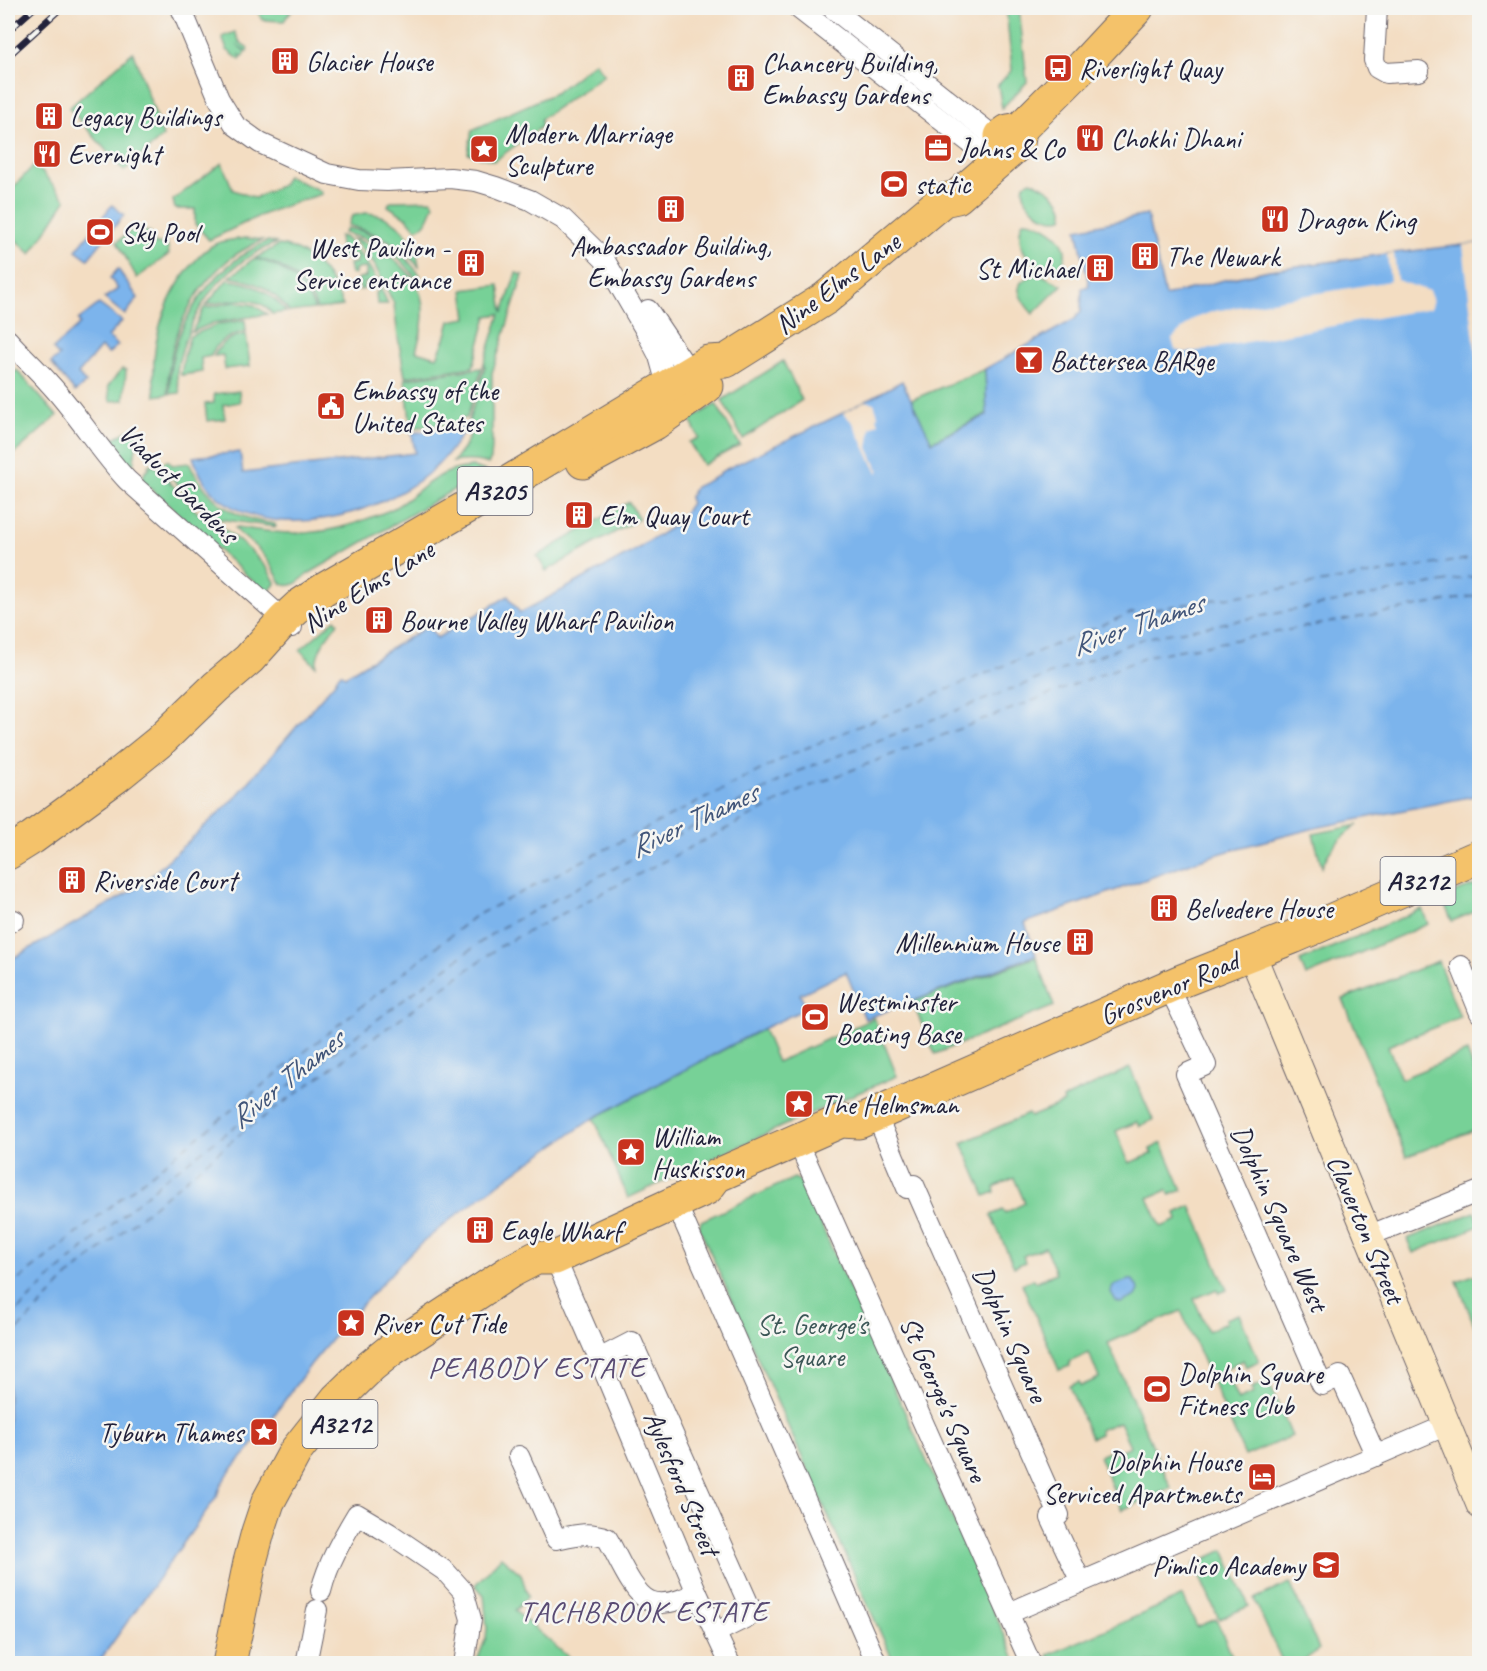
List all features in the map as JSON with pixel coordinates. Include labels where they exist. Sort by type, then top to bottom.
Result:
[{"type":"highway","name":"Nine Elms Lane","points":[[943,200],[946,188],[1084,65],[1137,8]]},
{"type":"highway","name":"Nine Elms Lane","points":[[8,853],[117,776],[159,742],[216,687],[290,626],[423,549],[655,423],[686,388],[718,377],[726,361],[826,298],[943,200],[957,196],[1018,144],[1000,140]]},
{"type":"highway","name":"Nine Elms Lane","points":[[8,872],[178,743],[290,626]]},
{"type":"highway","name":"Grosvenor Road","points":[[229,1664],[250,1562],[261,1522],[272,1495],[295,1452],[337,1399],[362,1374],[392,1349],[511,1271],[536,1258],[555,1258],[707,1188],[716,1176],[841,1121],[867,1118],[1479,856]]},
{"type":"highway","name":"Grosvenor Road","points":[[707,1188],[724,1194],[848,1138],[867,1118]]},
{"type":"highway","name":"Grosvenor Road","points":[[252,1664],[270,1569],[282,1525],[304,1478],[331,1436],[356,1407],[402,1366],[474,1314],[544,1274],[555,1258]]},
{"type":"street","points":[[181,8],[219,99],[235,125],[260,143],[327,174],[370,180],[450,178],[476,181],[530,200],[563,219],[604,259],[656,349],[686,388]]},
{"type":"street","points":[[798,8],[1000,140]]},
{"type":"street","points":[[832,8],[1000,140]]},
{"type":"street","points":[[1377,8],[1374,60],[1377,68],[1386,73],[1419,71]]},
{"type":"street","name":"Viaduct Gardens","points":[[8,340],[49,382],[127,480],[290,626]]},
{"type":"street","name":"Claverton Street","points":[[1251,952],[1447,1425],[1470,1457],[1479,1505]]},
{"type":"street","points":[[1461,966],[1479,1013]]},
{"type":"street","name":"Dolphin Square West","points":[[1169,987],[1206,1065],[1186,1074],[1322,1385],[1340,1377],[1376,1456]]},
{"type":"street","name":"Dolphin Square","points":[[867,1118],[907,1188],[914,1185],[1059,1515],[1052,1518],[1081,1582]]},
{"type":"street","name":"St George's Square","points":[[805,1158],[1031,1664]]},
{"type":"street","points":[[1368,1236],[1479,1191]]},
{"type":"street","points":[[675,1203],[877,1664]]},
{"type":"street","name":"Aylesford Street","points":[[555,1258],[697,1593],[730,1664]]},
{"type":"street","points":[[599,1359],[632,1342],[753,1614],[715,1633]]},
{"type":"street","points":[[1009,1613],[1447,1425]]},
{"type":"street","points":[[519,1456],[556,1539],[584,1533],[608,1538],[630,1581],[650,1601],[676,1601],[697,1593]]},
{"type":"street","points":[[306,1664],[326,1570],[357,1514],[444,1571],[463,1591],[471,1619],[465,1664]]},
{"type":"green space","points":[[256,8],[293,8],[284,21],[262,20]]},
{"type":"green space","points":[[1006,8],[1019,8],[1027,82],[1002,108],[998,85],[1012,70]]},
{"type":"green space","points":[[235,32],[240,42],[249,49],[247,52],[237,45],[246,52],[243,57],[239,54],[242,57],[240,60],[227,50],[222,37]]},
{"type":"green space","points":[[133,52],[163,136],[124,171],[69,108]]},
{"type":"green space","points":[[595,62],[604,75],[541,119],[541,127],[494,161],[468,153],[472,130],[555,93]]},
{"type":"green space","points":[[222,163],[233,190],[255,198],[282,185],[287,176],[321,191],[322,194],[263,214],[209,240],[195,224],[195,209],[175,209],[173,200]]},
{"type":"green space","points":[[35,164],[66,200],[31,254],[8,233],[8,193]]},
{"type":"green space","points":[[1031,181],[1049,190],[1059,200],[1064,211],[1063,218],[1048,218],[1029,205],[1023,191],[1024,184]]},
{"type":"green space","points":[[432,200],[434,205],[428,220],[416,229],[407,218],[388,206],[394,201]]},
{"type":"green space","points":[[365,213],[386,218],[395,223],[409,237],[414,246],[419,267],[403,251],[387,240],[348,225],[352,216]]},
{"type":"green space","points":[[1023,221],[1037,223],[1058,237],[1065,250],[1061,266],[1051,268],[1042,266],[1027,256],[1020,240]]},
{"type":"green space","points":[[347,228],[362,231],[377,238],[404,256],[420,275],[421,286],[398,257],[369,240],[344,233]]},
{"type":"green space","points":[[132,230],[150,232],[155,244],[167,244],[169,254],[137,278],[117,242]]},
{"type":"green space","points":[[339,236],[344,237],[364,260],[375,276],[388,304],[377,304],[377,284],[373,282],[364,283],[364,289],[360,290],[358,278],[366,277],[366,268],[355,269],[355,274],[351,274],[349,264],[356,263],[356,255],[345,255],[345,259],[341,259]]},
{"type":"green space","points":[[246,238],[262,240],[230,259],[213,275],[190,305],[175,339],[168,376],[168,394],[155,396],[156,344],[172,295],[191,266],[208,248],[222,242]]},
{"type":"green space","points":[[352,238],[394,259],[417,285],[421,296],[423,317],[416,351],[437,357],[450,321],[467,318],[463,290],[499,285],[503,313],[516,273],[523,275],[492,373],[492,447],[488,464],[471,461],[453,462],[463,449],[474,427],[467,427],[500,314],[487,316],[473,367],[405,377],[394,304],[374,264]]},
{"type":"green space","points":[[268,241],[276,243],[260,250],[232,269],[210,293],[201,307],[186,338],[179,361],[177,375],[180,393],[170,394],[170,371],[175,347],[196,303],[228,266],[247,252]]},
{"type":"green space","points":[[279,245],[301,253],[319,266],[333,285],[343,306],[317,309],[307,291],[293,275],[275,264],[255,258]]},
{"type":"green space","points":[[253,259],[276,266],[290,275],[306,292],[315,309],[289,312],[264,288],[230,277]]},
{"type":"green space","points":[[1036,275],[1044,276],[1062,285],[1033,314],[1021,297],[1019,286],[1027,278]]},
{"type":"green space","points":[[227,280],[245,283],[260,289],[286,312],[272,314],[259,303],[242,300],[206,305]]},
{"type":"green space","points":[[234,302],[254,305],[267,314],[213,323],[192,332],[204,308]]},
{"type":"green space","points":[[245,320],[246,331],[225,339],[216,346],[211,356],[201,358],[202,372],[181,375],[190,336],[219,324]]},
{"type":"green space","points":[[246,334],[250,366],[225,369],[223,355],[214,356],[217,351],[227,341]]},
{"type":"green space","points":[[783,361],[802,400],[743,439],[722,400]]},
{"type":"green space","points":[[482,368],[467,418],[461,418],[460,423],[411,428],[405,379]]},
{"type":"green space","points":[[122,369],[126,370],[124,400],[110,401],[108,386]]},
{"type":"green space","points":[[985,369],[987,414],[931,442],[911,400]]},
{"type":"green space","points":[[17,370],[57,416],[8,459],[8,378]]},
{"type":"green space","points":[[239,391],[240,402],[223,405],[225,419],[207,421],[205,404],[214,403],[214,394]]},
{"type":"green space","points":[[716,404],[740,445],[703,465],[689,442],[699,438],[690,420]]},
{"type":"green space","points":[[133,428],[137,429],[138,434],[133,467],[130,469],[110,443],[112,439]]},
{"type":"green space","points":[[169,461],[172,465],[189,463],[205,488],[223,506],[246,517],[275,524],[276,527],[218,519],[189,497],[164,469],[162,464]]},
{"type":"green space","points":[[151,464],[196,511],[227,531],[267,568],[275,584],[267,594],[142,481],[145,471],[150,468],[148,466]]},
{"type":"green space","points":[[473,467],[486,471],[308,574],[293,585],[282,584],[264,555],[235,528],[306,533],[355,524],[391,509],[432,480],[446,473]]},
{"type":"green space","points":[[629,502],[639,519],[546,571],[537,556]]},
{"type":"green space","points":[[335,619],[338,623],[323,643],[316,666],[300,650]]},
{"type":"green space","points":[[1358,825],[1337,843],[1322,867],[1313,834]]},
{"type":"green space","points":[[1479,884],[1479,910],[1452,921],[1441,897]]},
{"type":"green space","points":[[1422,909],[1428,924],[1306,976],[1300,961]]},
{"type":"green space","points":[[1036,957],[1054,1006],[935,1054],[912,1002]]},
{"type":"green space","points":[[1438,961],[1460,1017],[1388,1046],[1401,1079],[1467,1052],[1479,1083],[1479,1128],[1406,1157],[1343,999]]},
{"type":"green space","points":[[874,1018],[897,1076],[628,1198],[594,1118],[763,1029],[777,1062]]},
{"type":"green space","points":[[1130,1068],[1153,1120],[1140,1126],[1137,1122],[1116,1131],[1129,1163],[1152,1154],[1150,1149],[1162,1143],[1182,1190],[1170,1195],[1167,1190],[1148,1198],[1161,1227],[1178,1220],[1176,1213],[1191,1206],[1227,1290],[1219,1293],[1217,1289],[1194,1299],[1208,1331],[1226,1323],[1225,1319],[1239,1314],[1259,1361],[1246,1367],[1243,1360],[1224,1369],[1238,1400],[1254,1393],[1252,1388],[1268,1381],[1292,1436],[1245,1456],[1181,1311],[1108,1343],[1171,1488],[1122,1510],[1099,1456],[1111,1451],[1113,1454],[1130,1446],[1119,1422],[1099,1430],[1100,1434],[1091,1438],[1069,1386],[1079,1382],[1081,1386],[1099,1378],[1089,1353],[1069,1362],[1070,1366],[1059,1370],[1022,1284],[1033,1279],[1035,1282],[1056,1273],[1045,1247],[1023,1256],[1025,1262],[1014,1267],[991,1215],[1003,1210],[1005,1213],[1025,1203],[1014,1178],[994,1187],[995,1192],[985,1196],[962,1143],[1028,1114],[1030,1117],[1064,1103],[1063,1099]]},
{"type":"green space","name":"St. George's Square","points":[[794,1178],[802,1182],[1017,1663],[894,1663],[699,1227],[701,1221]]},
{"type":"green space","points":[[1475,1212],[1479,1226],[1413,1253],[1407,1239]]},
{"type":"green space","points":[[1479,1273],[1479,1337],[1457,1281]]},
{"type":"green space","points":[[1224,1550],[1249,1606],[1219,1619],[1194,1564]]},
{"type":"green space","points":[[501,1557],[521,1574],[528,1596],[515,1611],[575,1663],[476,1663],[486,1638],[487,1628],[484,1595],[475,1585]]},
{"type":"green space","points":[[1290,1583],[1319,1649],[1302,1660],[1283,1663],[1254,1599]]},
{"type":"green space","points":[[1183,1596],[1197,1627],[1216,1619],[1235,1663],[1052,1663],[1048,1655]]},
{"type":"water","points":[[112,205],[124,215],[88,259],[76,250]]},
{"type":"water","name":"River Thames","points":[[1147,215],[1165,296],[1269,270],[1479,243],[1479,795],[1315,828],[1242,847],[1202,859],[1025,923],[1036,955],[865,1019],[846,972],[800,994],[807,1008],[756,1032],[594,1118],[516,1171],[411,1252],[311,1364],[248,1451],[225,1478],[217,1496],[98,1663],[8,1663],[8,961],[139,887],[234,799],[341,673],[345,676],[428,626],[437,638],[508,596],[520,613],[634,551],[678,523],[691,503],[689,498],[695,487],[718,476],[722,471],[843,413],[902,381],[932,442],[987,415],[985,369],[1075,319],[1081,311],[1082,288],[1089,286],[1077,229]]},
{"type":"water","points":[[118,269],[138,298],[125,315],[104,298],[118,289],[110,278]]},
{"type":"water","points":[[99,304],[122,321],[108,337],[118,345],[108,354],[101,347],[78,374],[86,383],[75,392],[51,363],[59,356],[53,349],[80,324],[78,320]]},
{"type":"water","points":[[467,427],[440,463],[408,488],[356,511],[327,518],[298,521],[270,519],[243,512],[220,499],[211,490],[200,474],[193,457],[240,452],[243,473],[415,453],[412,433]]},
{"type":"water","points":[[1133,1280],[1139,1290],[1136,1296],[1121,1303],[1116,1301],[1111,1292],[1113,1286]]},
{"type":"pier","points":[[1480,243],[1479,383],[1463,245]]},
{"type":"pier","points":[[1394,253],[1397,280],[1429,291],[1433,301],[1431,308],[1187,353],[1175,350],[1172,339],[1193,319],[1214,311],[1390,281],[1387,254]]},
{"type":"pier","points":[[865,401],[874,403],[878,415],[879,423],[871,428],[868,448],[879,472],[877,473],[853,423],[843,413]]},
{"type":"ferry route","points":[[8,1288],[475,916],[792,754],[1131,613],[1480,557]]},
{"type":"ferry route","points":[[8,1320],[59,1270],[167,1177],[497,930],[801,770],[1145,638],[1480,577]]},
{"type":"ferry route","points":[[8,1340],[70,1275],[240,1134],[502,945],[805,788],[1152,655],[1480,595]]},
{"type":"railway","points":[[8,31],[34,8]]},
{"type":"railway","points":[[8,56],[61,8]]},
{"type":"place","name":"Glacier House","points":[[285,61]]},
{"type":"place","name":"Riverlight Quay","points":[[1058,68]]},
{"type":"place","name":"Chancery Building, Embassy Gardens","points":[[741,78]]},
{"type":"place","name":"Legacy Buildings","points":[[49,116]]},
{"type":"place","name":"Chokhi Dhani","points":[[1090,138]]},
{"type":"place","name":"Johns & Co","points":[[938,148]]},
{"type":"place","name":"Modern Marriage Sculpture","points":[[484,149]]},
{"type":"place","name":"Evernight","points":[[47,154]]},
{"type":"place","name":"static","points":[[894,184]]},
{"type":"place","name":"Ambassador Building, Embassy Gardens","points":[[671,209]]},
{"type":"place","name":"Dragon King","points":[[1275,219]]},
{"type":"place","name":"Sky Pool","points":[[100,232]]},
{"type":"place","name":"The Newark","points":[[1145,256]]},
{"type":"place","name":"West Pavilion - Service entrance","points":[[471,263]]},
{"type":"place","name":"St Michael","points":[[1100,268]]},
{"type":"place","name":"Battersea BARge","points":[[1029,360]]},
{"type":"place","name":"Embassy of the United States","points":[[331,406]]},
{"type":"place","name":"Elm Quay Court","points":[[579,515]]},
{"type":"place","name":"Bourne Valley Wharf Pavilion","points":[[379,620]]},
{"type":"place","name":"Riverside Court","points":[[72,880]]},
{"type":"place","name":"Belvedere House","points":[[1164,908]]},
{"type":"place","name":"Millennium House","points":[[1080,942]]},
{"type":"place","name":"Westminster Boating Base","points":[[815,1017]]},
{"type":"place","name":"The Helmsman","points":[[799,1104]]},
{"type":"place","name":"William Huskisson","points":[[631,1152]]},
{"type":"place","name":"Eagle Wharf","points":[[480,1230]]},
{"type":"place","name":"River Cut Tide","points":[[351,1323]]},
{"type":"place","name":"Dolphin Square Fitness Club","points":[[1157,1389]]},
{"type":"place","name":"Tyburn Thames","points":[[264,1432]]},
{"type":"place","name":"Dolphin House Serviced Apartments","points":[[1262,1477]]},
{"type":"place","name":"Pimlico Academy","points":[[1326,1565]]},
{"type":"district","name":"PEABODY ESTATE","points":[[537,1367]]},
{"type":"district","name":"TACHBROOK ESTATE","points":[[644,1611]]}]
